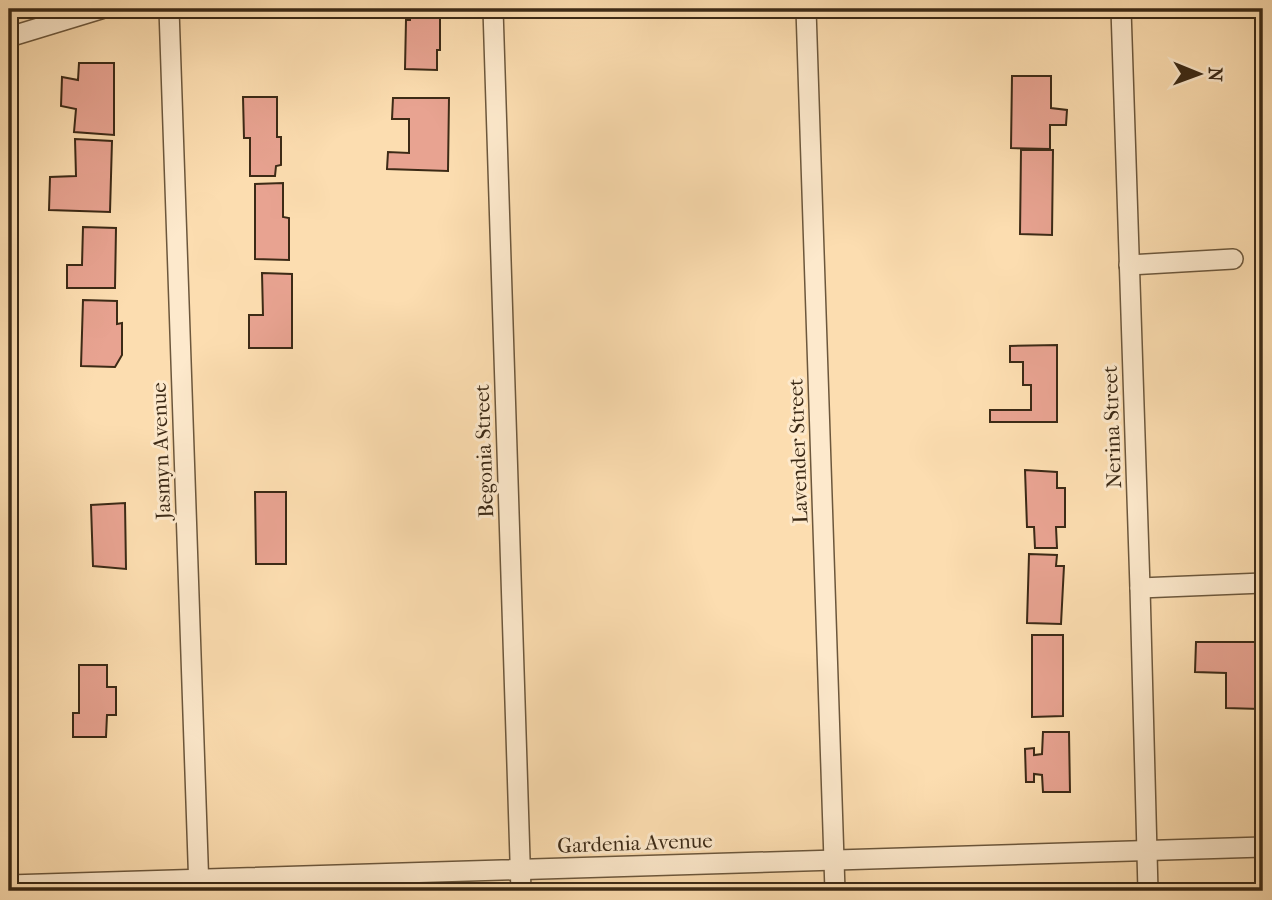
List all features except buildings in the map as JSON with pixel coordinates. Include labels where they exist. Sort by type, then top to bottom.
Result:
[{"type":"street","points":[[9,37],[100,9]]},
{"type":"street","name":"Jasmyn Avenue","points":[[169,9],[199,886]]},
{"type":"street","name":"Begonia Street","points":[[494,9],[521,891]]},
{"type":"street","name":"Lavender Street","points":[[806,9],[835,891]]},
{"type":"street","name":"Nerina Street","points":[[1121,9],[1148,891]]},
{"type":"street","points":[[1129,265],[1233,259]]},
{"type":"street","points":[[1140,587],[1263,583]]},
{"type":"street","name":"Gardenia Avenue","points":[[9,885],[199,886],[520,869],[1263,847]]}]
